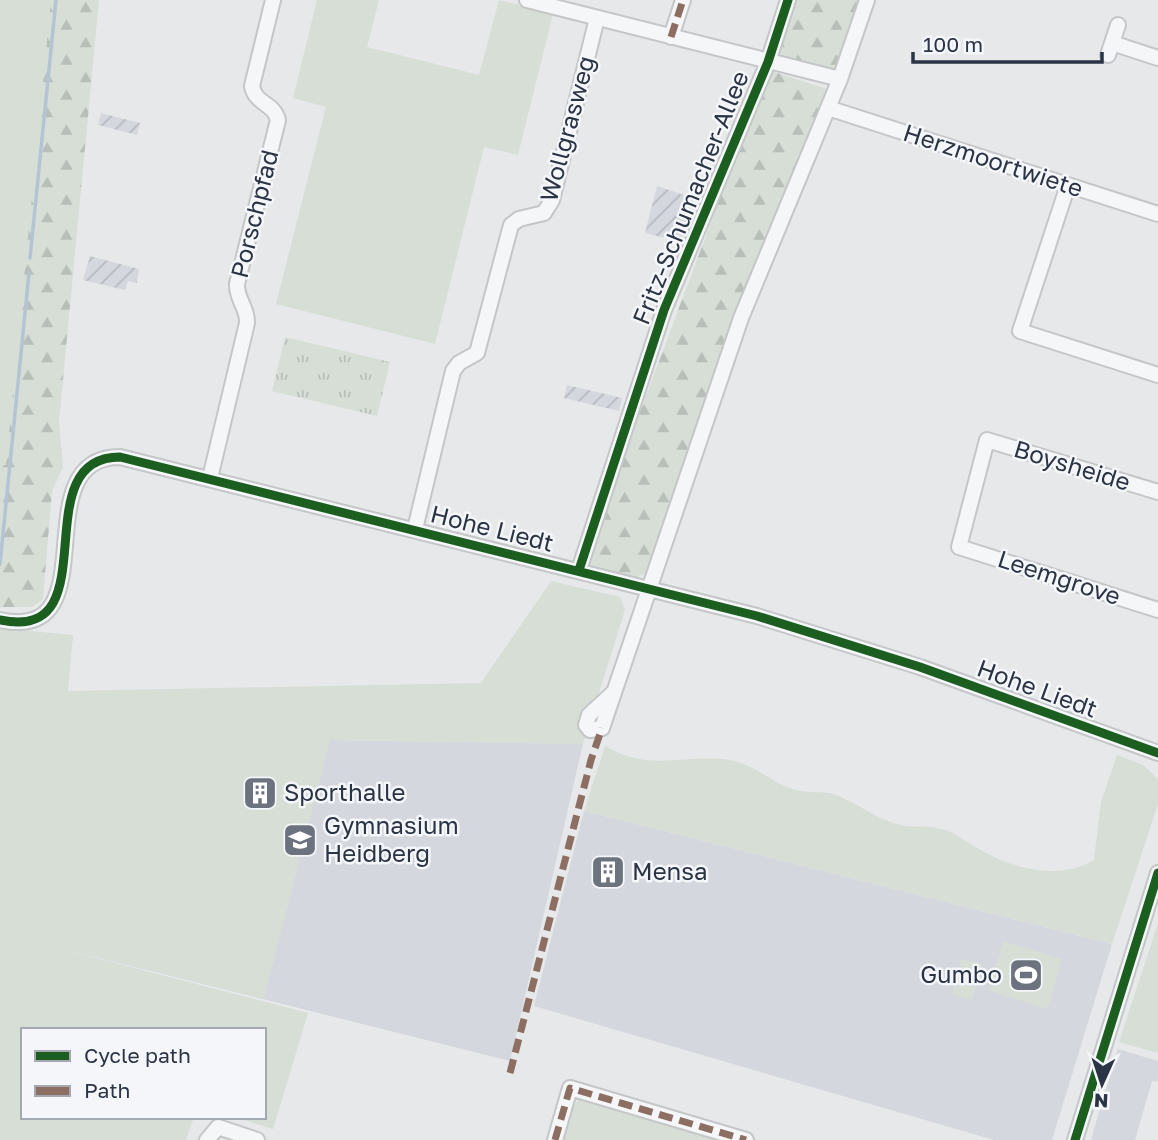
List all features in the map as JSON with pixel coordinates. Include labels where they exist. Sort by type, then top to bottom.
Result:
[{"type":"street","name":"Porschpfad","points":[[210,478],[247,323],[237,284],[278,120],[273,108],[257,98],[252,86],[273,0]]},
{"type":"street","points":[[671,37],[682,0]]},
{"type":"street","name":"Fritz-Schumacher-Allee","points":[[579,570],[663,310],[768,62],[788,0]]},
{"type":"street","points":[[614,692],[741,318],[840,79],[867,0]]},
{"type":"street","points":[[534,1],[840,79]]},
{"type":"street","name":"Wollgrasweg","points":[[415,529],[453,371],[459,363],[477,353],[511,225],[519,219],[544,212],[552,200],[597,18]]},
{"type":"street","points":[[1118,25],[1110,49],[1158,58]]},
{"type":"street","name":"Herzmoortwiete","points":[[828,108],[1158,214]]},
{"type":"street","points":[[1068,185],[1020,331],[1158,375]]},
{"type":"street","name":"Boysheide","points":[[959,547],[987,440],[1158,492]]},
{"type":"street","name":"Hohe Liedt","points":[[0,620],[24,623],[36,620],[48,612],[60,582],[71,496],[82,471],[94,461],[120,457],[579,570],[822,635],[1158,753]]},
{"type":"street","name":"Leemgrove","points":[[959,547],[1158,610]]},
{"type":"street","points":[[1075,1140],[1158,873]]},
{"type":"street","points":[[555,1140],[570,1088],[746,1140]]},
{"type":"street","points":[[206,1140],[218,1127],[257,1140]]},
{"type":"shaded area","points":[[101,113],[140,123],[137,135],[98,125]]},
{"type":"shaded area","points":[[657,186],[699,200],[681,242],[645,233]]},
{"type":"shaded area","points":[[90,256],[139,269],[137,283],[128,281],[125,290],[83,280]]},
{"type":"shaded area","points":[[567,385],[622,398],[619,411],[564,398]]},
{"type":"shaded area","name":"Gymnasium Heidberg","points":[[330,740],[583,744],[510,1061],[11,936]]},
{"type":"shaded area","points":[[584,811],[1112,944],[1052,1140],[994,1140],[534,1006]]},
{"type":"shaded area","points":[[1118,1049],[1158,1061],[1157,1082],[1152,1081],[1135,1140],[1094,1140],[1091,1139]]},
{"type":"green space","points":[[0,0],[99,0],[59,422],[63,467],[52,491],[43,599],[32,607],[0,607]]},
{"type":"green space","points":[[0,0],[51,0],[6,465],[0,465]]},
{"type":"green space","points":[[317,0],[379,0],[367,47],[479,75],[499,0],[553,14],[518,155],[484,147],[435,344],[276,304],[326,107],[293,98]]},
{"type":"green space","points":[[796,0],[859,0],[834,72],[777,57]]},
{"type":"green space","points":[[768,70],[827,89],[727,334],[646,573],[635,578],[583,564]]},
{"type":"green space","points":[[285,337],[390,362],[377,416],[272,391]]},
{"type":"green space","points":[[551,581],[620,597],[625,610],[583,744],[330,740],[264,999],[12,936],[308,1013],[273,1129],[241,1119],[266,1119],[266,1028],[21,1028],[21,1119],[193,1119],[186,1140],[0,1140],[0,628],[73,635],[68,691],[481,683]]},
{"type":"green space","points":[[605,746],[620,754],[649,760],[733,761],[796,790],[842,797],[891,822],[949,831],[992,856],[1036,870],[1066,870],[1094,860],[1101,802],[1117,755],[1143,765],[1158,779],[1158,804],[1112,944],[584,811]]},
{"type":"green space","points":[[1158,923],[1158,1053],[1119,1042]]},
{"type":"green space","name":"Gumbo","points":[[1003,941],[1062,959],[1048,1009],[989,991]]},
{"type":"green space","points":[[961,959],[982,964],[972,1000],[952,994]]},
{"type":"green space","points":[[582,1097],[726,1140],[562,1140],[572,1106]]},
{"type":"waterway","points":[[30,258],[56,0]]},
{"type":"waterway","points":[[0,564],[29,273]]},
{"type":"marked path","points":[[671,37],[683,0]]},
{"type":"marked path","points":[[510,1073],[591,760],[602,728]]},
{"type":"marked path","points":[[555,1140],[570,1088],[746,1140]]},
{"type":"cycle path","points":[[579,570],[664,310],[768,62],[788,0]]},
{"type":"cycle path","points":[[0,620],[33,620],[52,605],[61,579],[68,515],[75,486],[91,465],[120,457],[757,616],[920,667],[1158,753]]},
{"type":"cycle path","points":[[1075,1140],[1158,873]]},
{"type":"place","name":"Sporthalle","points":[[260,793]]},
{"type":"place","name":"Gymnasium Heidberg","points":[[300,840]]},
{"type":"place","name":"Mensa","points":[[608,872]]},
{"type":"place","name":"Gumbo","points":[[1026,975]]}]
